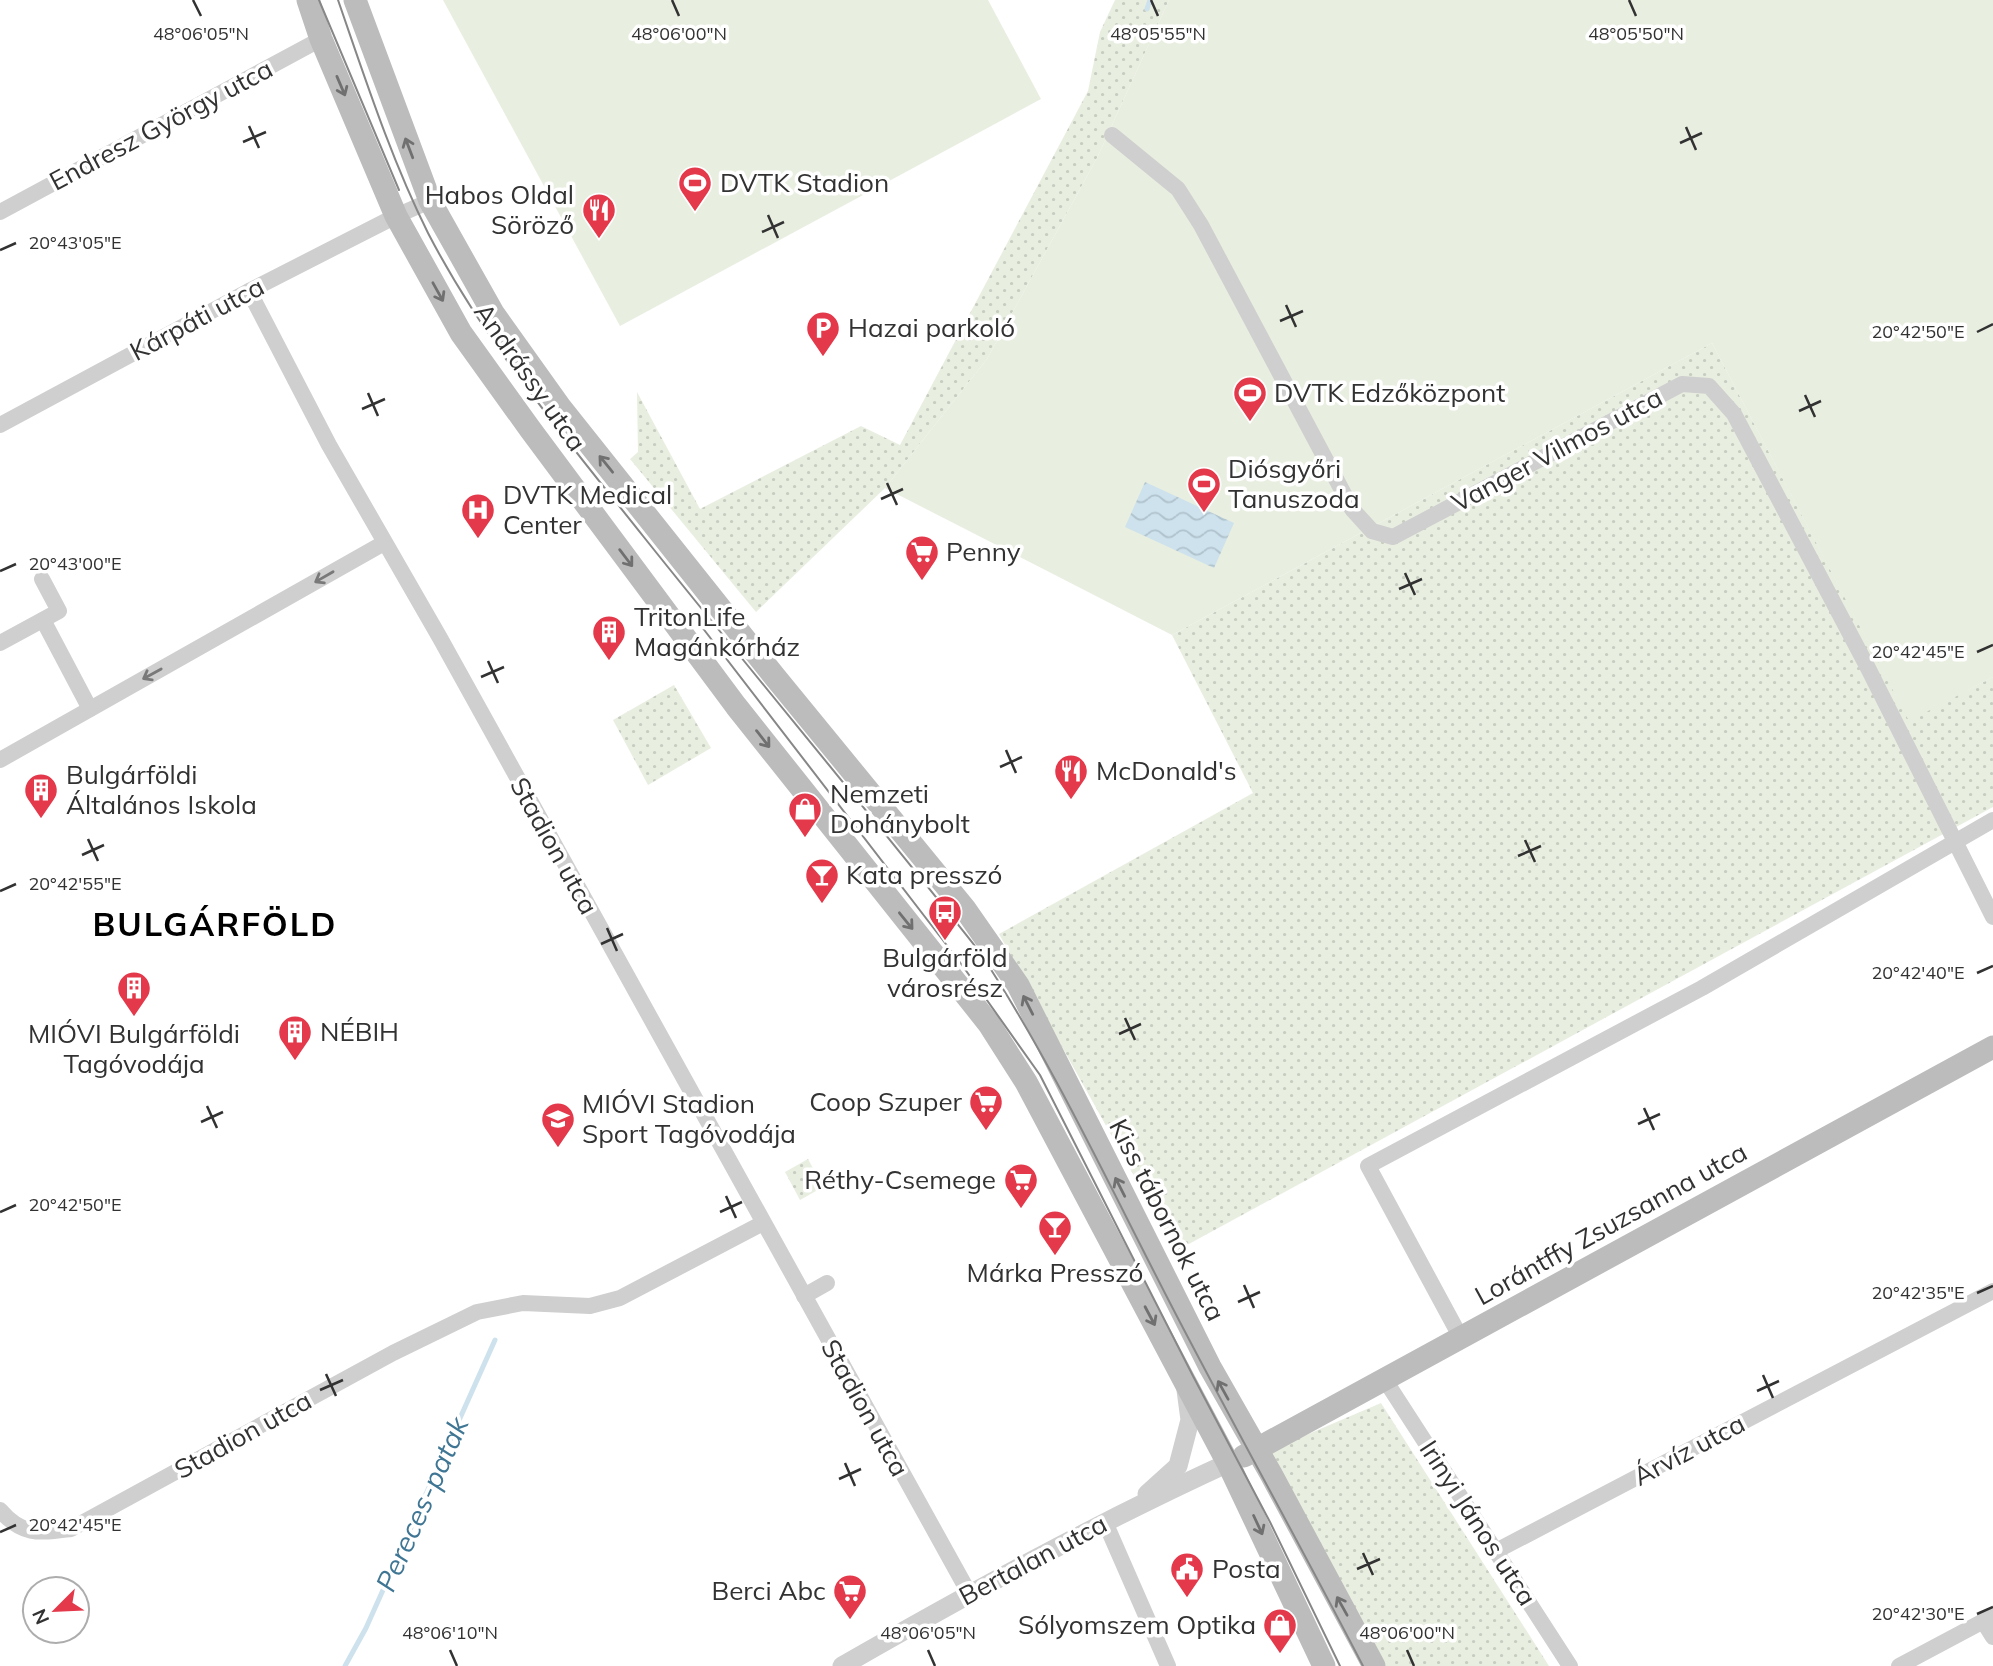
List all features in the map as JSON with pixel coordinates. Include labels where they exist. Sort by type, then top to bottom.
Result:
[{"type":"main road","name":"Andrássy utca","points":[[308,0],[321,39],[396,216],[461,333],[736,706],[989,1024],[1020,1073],[1185,1381]]},
{"type":"main road","name":"Andrássy utca","points":[[355,0],[430,201],[493,313],[560,407],[888,815]]},
{"type":"main road","name":"Kiss tábornok utca","points":[[888,815],[965,909],[1018,985],[1210,1367],[1374,1666]]},
{"type":"main road","name":"Lorántffy Zsuzsanna utca","points":[[1228,1463],[1993,1047]]},
{"type":"main road","points":[[1185,1381],[1228,1463],[1324,1666]]},
{"type":"street","name":"Endresz György utca","points":[[0,212],[321,39]]},
{"type":"street","name":"Vanger Vilmos utca","points":[[1112,135],[1178,189],[1201,225],[1352,509],[1372,531],[1393,537],[1682,384],[1709,386],[1734,414],[1868,668],[1993,917]]},
{"type":"street","name":"Kárpáti utca","points":[[0,425],[249,290],[430,201]]},
{"type":"street","name":"Stadion utca","points":[[249,290],[270,334],[384,543],[446,649],[969,1593]]},
{"type":"street","points":[[0,760],[384,543]]},
{"type":"street","points":[[0,643],[59,611],[42,579]]},
{"type":"street","points":[[43,620],[90,709]]},
{"type":"street","points":[[1461,1338],[1368,1166],[1702,988],[1993,820]]},
{"type":"street","name":"Stadion utca","points":[[0,1510],[13,1525],[38,1533],[71,1529],[393,1353],[477,1311],[523,1303],[590,1306],[620,1298],[763,1223]]},
{"type":"street","points":[[804,1296],[827,1283]]},
{"type":"street","name":"Árvíz utca","points":[[1496,1551],[1993,1291]]},
{"type":"street","name":"Irinyi János utca","points":[[1385,1380],[1570,1666]]},
{"type":"street","points":[[1130,1509],[1178,1466],[1190,1420],[1185,1381]]},
{"type":"street","name":"Bertalan utca","points":[[842,1666],[969,1593],[1130,1509],[1228,1463]]},
{"type":"street","points":[[1105,1522],[1168,1666]]},
{"type":"street","points":[[1899,1666],[1988,1618],[1993,1637]]},
{"type":"shaded area","name":"DVTK Stadion","points":[[443,0],[988,0],[1041,99],[620,326]]},
{"type":"shaded area","points":[[1115,0],[1169,0],[1097,158],[987,359],[885,488],[756,612],[630,459],[638,452],[637,392],[700,509],[861,426],[900,445],[1088,91],[1100,32]]},
{"type":"shaded area","name":"DVTK Edzőközpont","points":[[1169,0],[1993,0],[1993,677],[1909,721],[1712,343],[1172,635],[885,488],[987,359],[1097,158]]},
{"type":"shaded area","points":[[1712,343],[1909,720],[1993,677],[1993,807],[1176,1251],[999,934],[1253,793],[1172,635]]},
{"type":"shaded area","points":[[674,685],[711,748],[648,785],[613,720]]},
{"type":"shaded area","points":[[808,1159],[823,1187],[800,1200],[785,1172]]},
{"type":"shaded area","points":[[1381,1403],[1549,1666],[1380,1666],[1269,1451]]},
{"type":"water","points":[[1145,482],[1234,523],[1214,568],[1125,527]]},
{"type":"waterway","name":"Pereces-patak","points":[[1147,9],[1150,0]]},
{"type":"waterway","name":"Pereces-patak","points":[[345,1666],[366,1628],[495,1340]]},
{"type":"tram line","points":[[319,0],[399,190]]},
{"type":"tram line","points":[[338,0],[379,118],[415,205],[450,274],[501,352],[556,427],[979,951],[1006,993],[1078,1123],[1193,1347],[1363,1666]]},
{"type":"tram line","points":[[695,618],[962,965],[1040,1075],[1270,1522],[1340,1666]]},
{"type":"place","name":"DVTK Stadion","points":[[695,213]]},
{"type":"place","name":"Habos Oldal Söröző","points":[[599,240]]},
{"type":"place","name":"Hazai parkoló","points":[[823,358]]},
{"type":"place","name":"DVTK Edzőközpont","points":[[1250,423]]},
{"type":"place","name":"Diósgyőri Tanuszoda","points":[[1204,514]]},
{"type":"place","name":"DVTK Medical Center","points":[[478,540]]},
{"type":"place","name":"Penny","points":[[922,582]]},
{"type":"place","name":"TritonLife Magánkórház","points":[[609,662]]},
{"type":"place","name":"McDonald's","points":[[1071,801]]},
{"type":"place","name":"Bulgárföldi Általános Iskola","points":[[41,820]]},
{"type":"place","name":"Nemzeti Dohánybolt","points":[[805,839]]},
{"type":"place","name":"Kata presszó","points":[[822,905]]},
{"type":"place","name":"Bulgárföld városrész","points":[[945,942]]},
{"type":"place","name":"MIÓVI Bulgárföldi Tagóvodája","points":[[134,1018]]},
{"type":"place","name":"NÉBIH","points":[[295,1062]]},
{"type":"place","name":"Coop Szuper","points":[[986,1132]]},
{"type":"place","name":"MIÓVI Stadion Sport Tagóvodája","points":[[558,1149]]},
{"type":"place","name":"Réthy-Csemege","points":[[1021,1210]]},
{"type":"place","name":"Márka Presszó","points":[[1055,1257]]},
{"type":"place","name":"Posta","points":[[1187,1599]]},
{"type":"place","name":"Berci Abc","points":[[850,1621]]},
{"type":"place","name":"Sólyomszem Optika","points":[[1280,1655]]},
{"type":"district","name":"BULGÁRFÖLD","points":[[215,924]]}]
